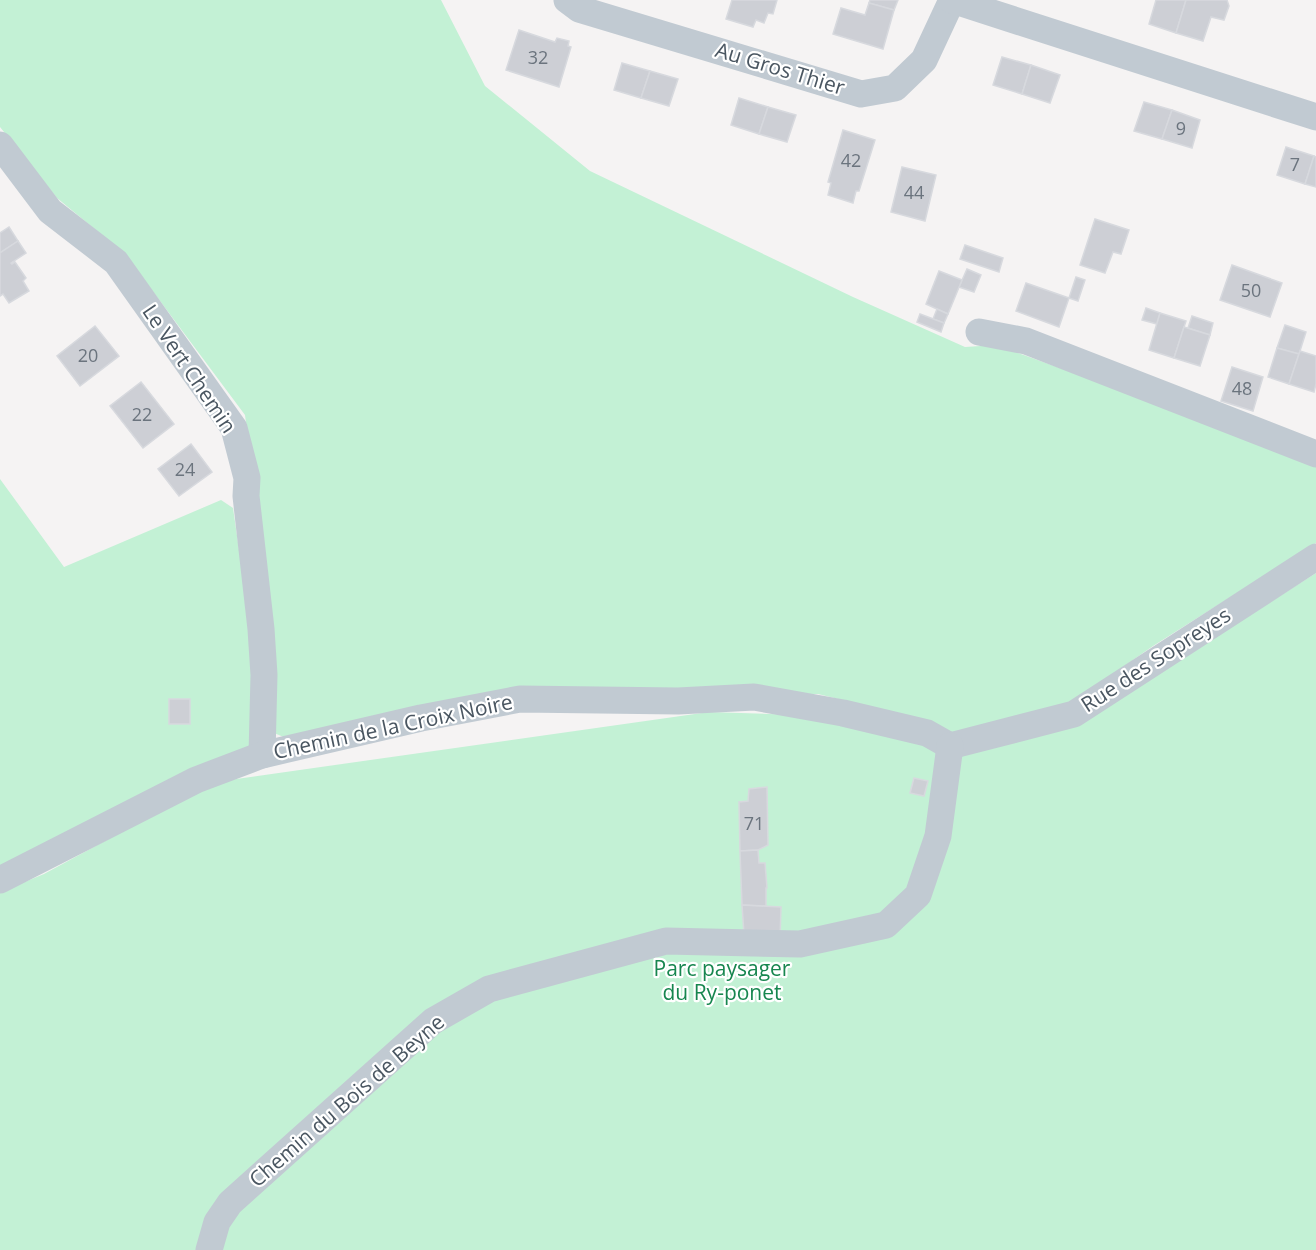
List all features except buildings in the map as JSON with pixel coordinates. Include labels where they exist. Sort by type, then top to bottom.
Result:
[{"type":"street","name":"Au Gros Thier","points":[[567,0],[579,9],[861,94],[895,88],[924,60],[952,0],[1316,117]]},
{"type":"street","name":"Le Vert Chemin","points":[[0,145],[50,211],[116,262],[234,428],[247,478],[246,496],[261,629],[264,675],[262,755]]},
{"type":"street","points":[[979,332],[1026,341],[1316,454]]},
{"type":"street","name":"Rue des Sopreyes","points":[[950,746],[1074,714],[1316,557]]},
{"type":"street","name":"Chemin de la Croix Noire","points":[[0,880],[196,780],[262,755],[421,718],[520,699],[678,701],[754,697],[843,713],[927,733],[950,746]]},
{"type":"street","name":"Chemin du Bois de Beyne","points":[[209,1250],[217,1222],[230,1203],[433,1021],[489,988],[666,941],[800,944],[886,925],[918,895],[938,836],[950,746]]},
{"type":"green space","name":"Parc paysager du Ry-ponet","points":[[0,0],[441,0],[485,86],[590,171],[853,297],[965,347],[996,345],[1316,460],[1316,543],[1153,646],[1067,706],[1067,725],[1181,659],[1316,573],[1316,1250],[0,1250],[0,892],[44,874],[175,803],[222,781],[709,712],[920,719],[818,694],[522,693],[291,740],[274,733],[270,605],[245,415],[125,254],[57,198],[0,127]]},
{"type":"green space","points":[[0,479],[64,567],[221,500],[233,508],[255,660],[249,746],[0,867]]}]
